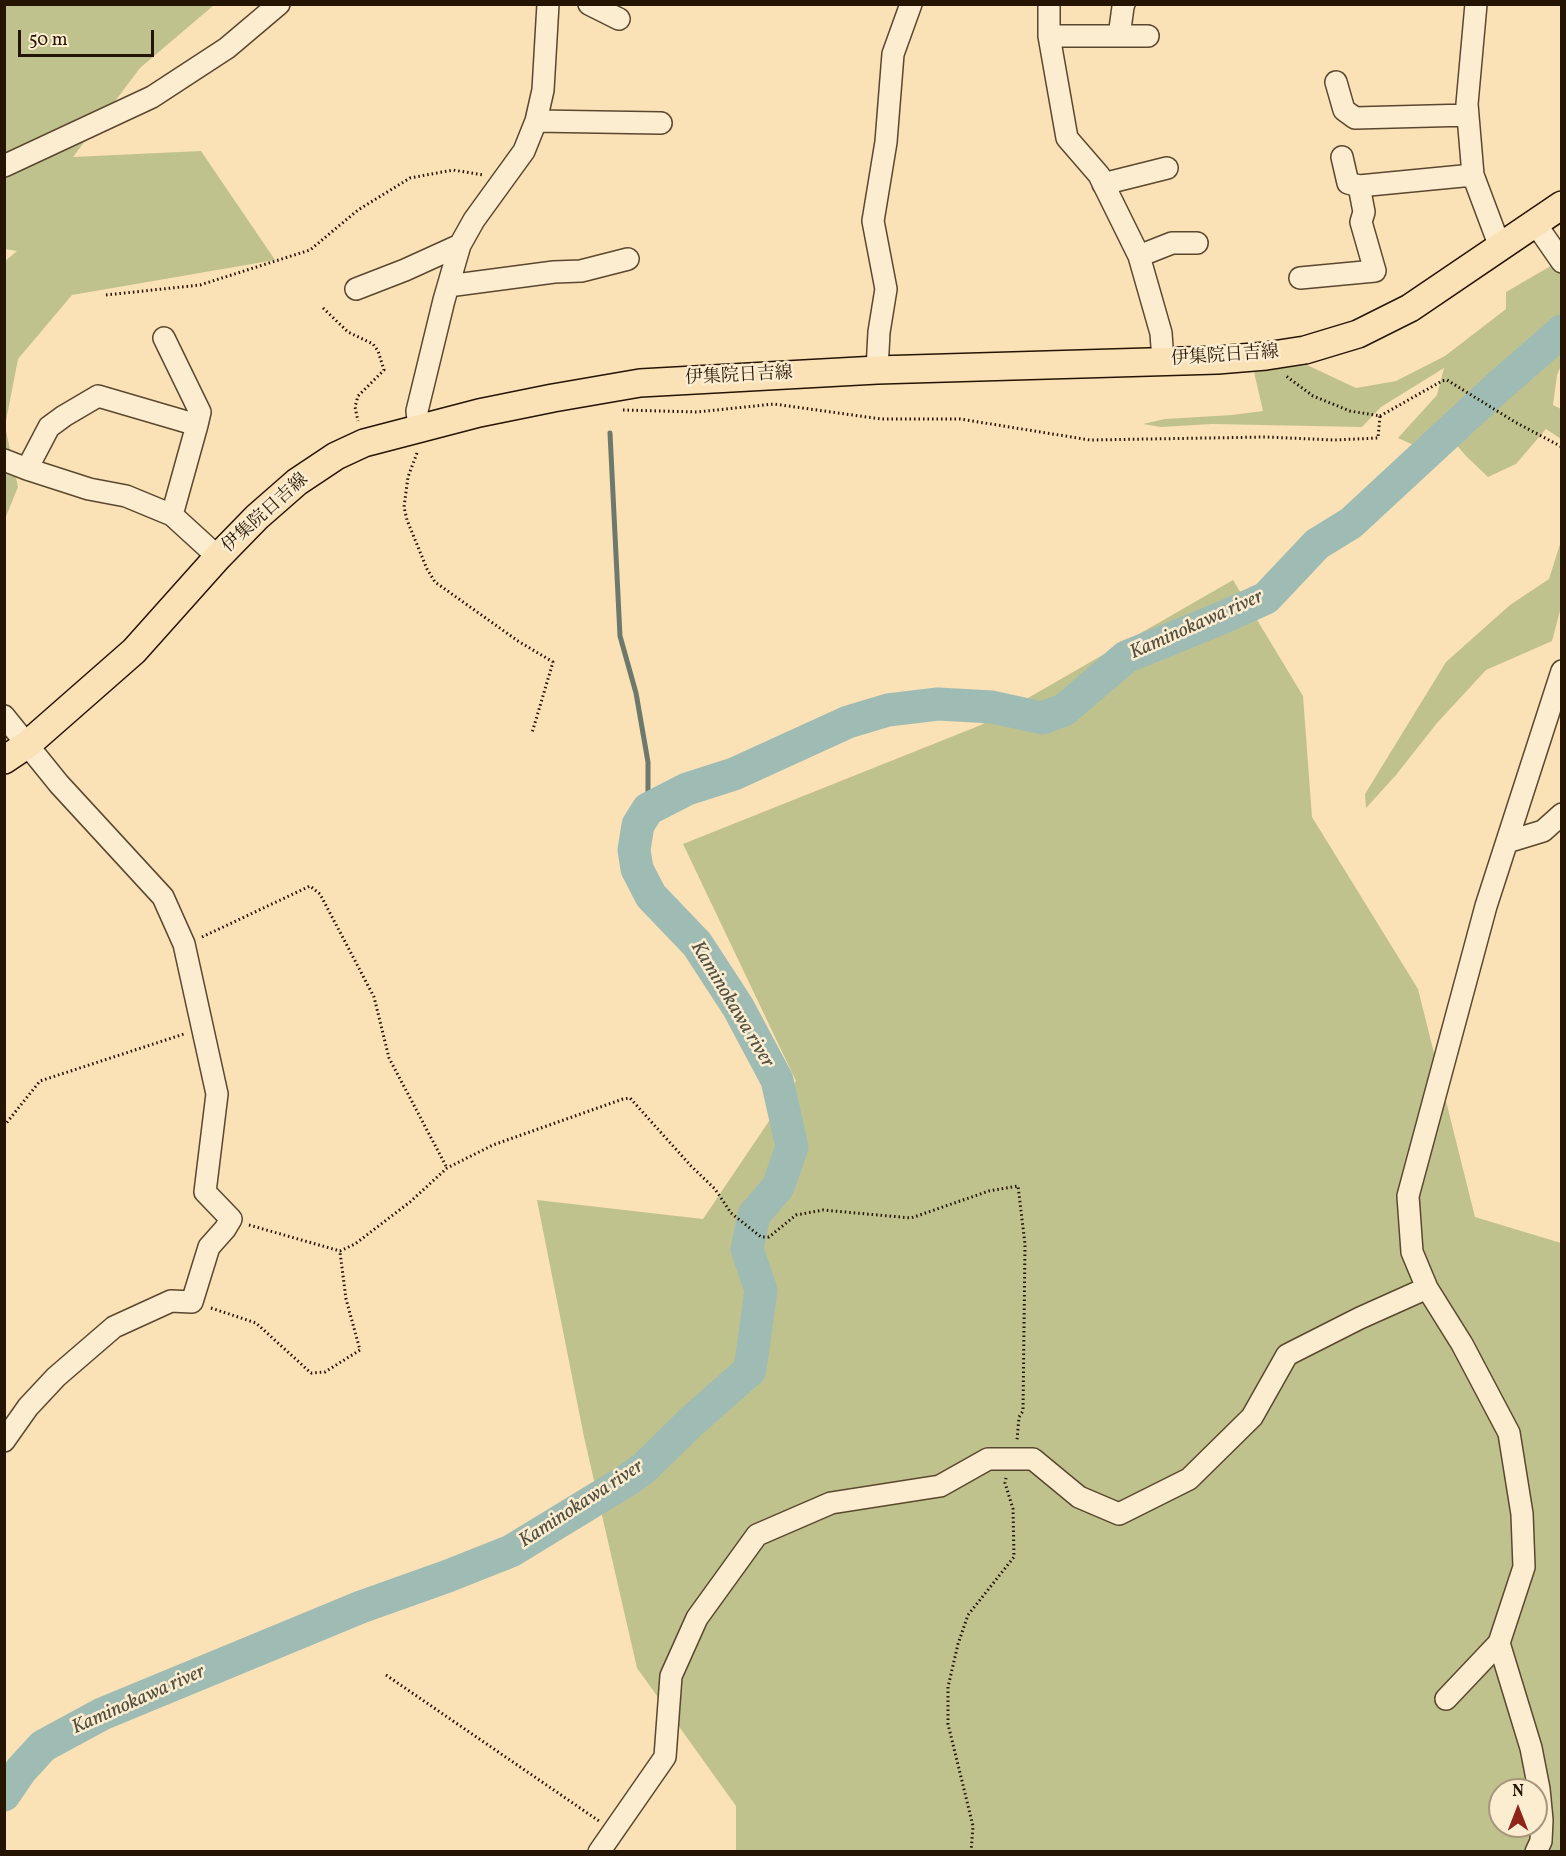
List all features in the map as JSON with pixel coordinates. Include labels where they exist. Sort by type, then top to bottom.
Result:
[{"type":"main road","name":"伊集院日吉線","points":[[4,760],[28,744],[134,651],[257,517],[297,482],[336,456],[364,443],[478,413],[640,383],[877,370],[1217,360],[1305,350],[1358,334],[1410,308],[1562,204]]},
{"type":"street","points":[[4,166],[153,97],[227,48],[279,4]]},
{"type":"street","points":[[419,428],[417,411],[460,245],[474,220],[524,151],[536,121],[543,90],[548,4]]},
{"type":"street","points":[[589,4],[619,19]]},
{"type":"street","points":[[877,370],[879,332],[886,289],[873,221],[886,142],[893,54],[911,4]]},
{"type":"street","points":[[1049,4],[1049,36],[1067,138],[1099,175],[1139,255],[1161,333],[1163,361]]},
{"type":"street","points":[[1119,36],[1124,4]]},
{"type":"street","points":[[1476,4],[1467,104],[1473,174],[1500,247]]},
{"type":"street","points":[[1049,36],[1148,36]]},
{"type":"street","points":[[1336,82],[1344,110],[1355,118],[1468,115]]},
{"type":"street","points":[[536,121],[661,123]]},
{"type":"street","points":[[1342,157],[1348,183],[1359,186],[1473,174]]},
{"type":"street","points":[[1103,184],[1167,168]]},
{"type":"street","points":[[1300,279],[1375,271],[1361,222],[1364,212],[1359,186]]},
{"type":"street","points":[[1535,223],[1560,260]]},
{"type":"street","points":[[1139,255],[1172,243],[1197,243]]},
{"type":"street","points":[[357,289],[460,245]]},
{"type":"street","points":[[448,286],[554,272],[581,271],[628,259]]},
{"type":"street","points":[[164,338],[200,412],[172,515]]},
{"type":"street","points":[[27,469],[49,428],[64,416],[98,396],[197,425]]},
{"type":"street","points":[[4,460],[89,489],[126,496],[172,515],[218,557]]},
{"type":"street","points":[[1446,1699],[1499,1643],[1524,1567],[1522,1514],[1509,1433],[1462,1344],[1427,1288],[1412,1252],[1408,1196],[1486,906],[1562,671]]},
{"type":"street","points":[[4,716],[59,784],[163,897],[184,946],[217,1094],[205,1192],[231,1219],[209,1247],[192,1302],[171,1301],[114,1327],[56,1377],[28,1407],[4,1441]]},
{"type":"street","points":[[1507,842],[1543,831],[1562,814]]},
{"type":"street","points":[[599,1851],[665,1756],[671,1676],[697,1618],[757,1535],[831,1503],[940,1486],[988,1459],[1033,1459],[1078,1497],[1119,1514],[1189,1479],[1251,1417],[1287,1355],[1360,1318],[1427,1288]]},
{"type":"street","points":[[1499,1643],[1531,1748],[1539,1789],[1542,1820],[1541,1840],[1536,1851]]},
{"type":"path","points":[[106,295],[200,285],[310,250],[358,210],[410,178],[453,170],[505,178]]},
{"type":"path","points":[[323,308],[348,332],[373,344],[378,351],[384,370],[358,396],[355,407],[364,443]]},
{"type":"path","points":[[1266,356],[1281,373],[1313,396],[1350,411],[1380,416],[1447,380],[1515,422],[1562,447]]},
{"type":"path","points":[[621,410],[697,412],[774,405],[881,419],[960,419],[1090,440],[1378,438],[1380,416]]},
{"type":"path","points":[[419,428],[420,443],[408,477],[404,507],[427,569],[435,582],[518,641],[553,662],[532,733]]},
{"type":"path","points":[[184,946],[310,886],[320,894],[374,997],[389,1058],[447,1168]]},
{"type":"path","points":[[4,1126],[40,1082],[202,1028]]},
{"type":"path","points":[[231,1219],[340,1251],[355,1244],[410,1202],[447,1168],[493,1145],[630,1098],[691,1166],[715,1189],[731,1214],[761,1237],[769,1237],[796,1215],[823,1210],[910,1218],[989,1191],[1018,1186],[1024,1244],[1023,1411],[1019,1418],[1014,1459],[1005,1483],[1013,1509],[1014,1557],[968,1615],[958,1644],[948,1687],[948,1724],[973,1826],[971,1851]]},
{"type":"path","points":[[192,1302],[256,1323],[311,1373],[325,1372],[360,1350],[346,1299],[340,1251]]},
{"type":"path","points":[[386,1675],[613,1830]]},
{"type":"green space","points":[[5,5],[214,5],[140,68],[73,157],[201,151],[275,260],[72,295],[18,359],[5,426],[18,487],[5,519],[4,262],[17,251],[5,249]]},
{"type":"green space","points":[[1561,260],[1561,366],[1557,375],[1553,405],[1561,409],[1561,439],[1546,429],[1516,464],[1488,477],[1442,428],[1420,448],[1398,438],[1437,395],[1444,368],[1381,407],[1362,427],[1212,424],[1161,427],[1143,424],[1165,419],[1263,411],[1254,372],[1307,365],[1356,388],[1396,381],[1445,356],[1506,309],[1506,292]]},
{"type":"green space","points":[[1561,541],[1561,607],[1552,641],[1486,670],[1437,723],[1396,775],[1366,808],[1365,794],[1446,662],[1510,605],[1549,579]]},
{"type":"green space","points":[[1233,580],[1303,696],[1312,817],[1418,989],[1475,1217],[1561,1243],[1561,1851],[736,1851],[736,1806],[637,1668],[584,1437],[537,1200],[703,1219],[796,1081],[683,844],[981,725]]},
{"type":"waterway","name":"Kaminokawa river","points":[[4,1795],[21,1770],[43,1746],[102,1714],[361,1607],[511,1551],[645,1467],[692,1421],[750,1370],[761,1290],[747,1249],[754,1215],[778,1187],[792,1147],[777,1080],[738,1007],[697,944],[651,896],[637,869],[634,850],[638,825],[648,809],[687,789],[734,774],[848,722],[888,710],[938,704],[992,707],[1042,718],[1064,710],[1126,657],[1266,598],[1317,544],[1351,523],[1562,331]]},
{"type":"waterway","points":[[610,433],[620,636],[636,693],[648,762],[648,809]]}]
